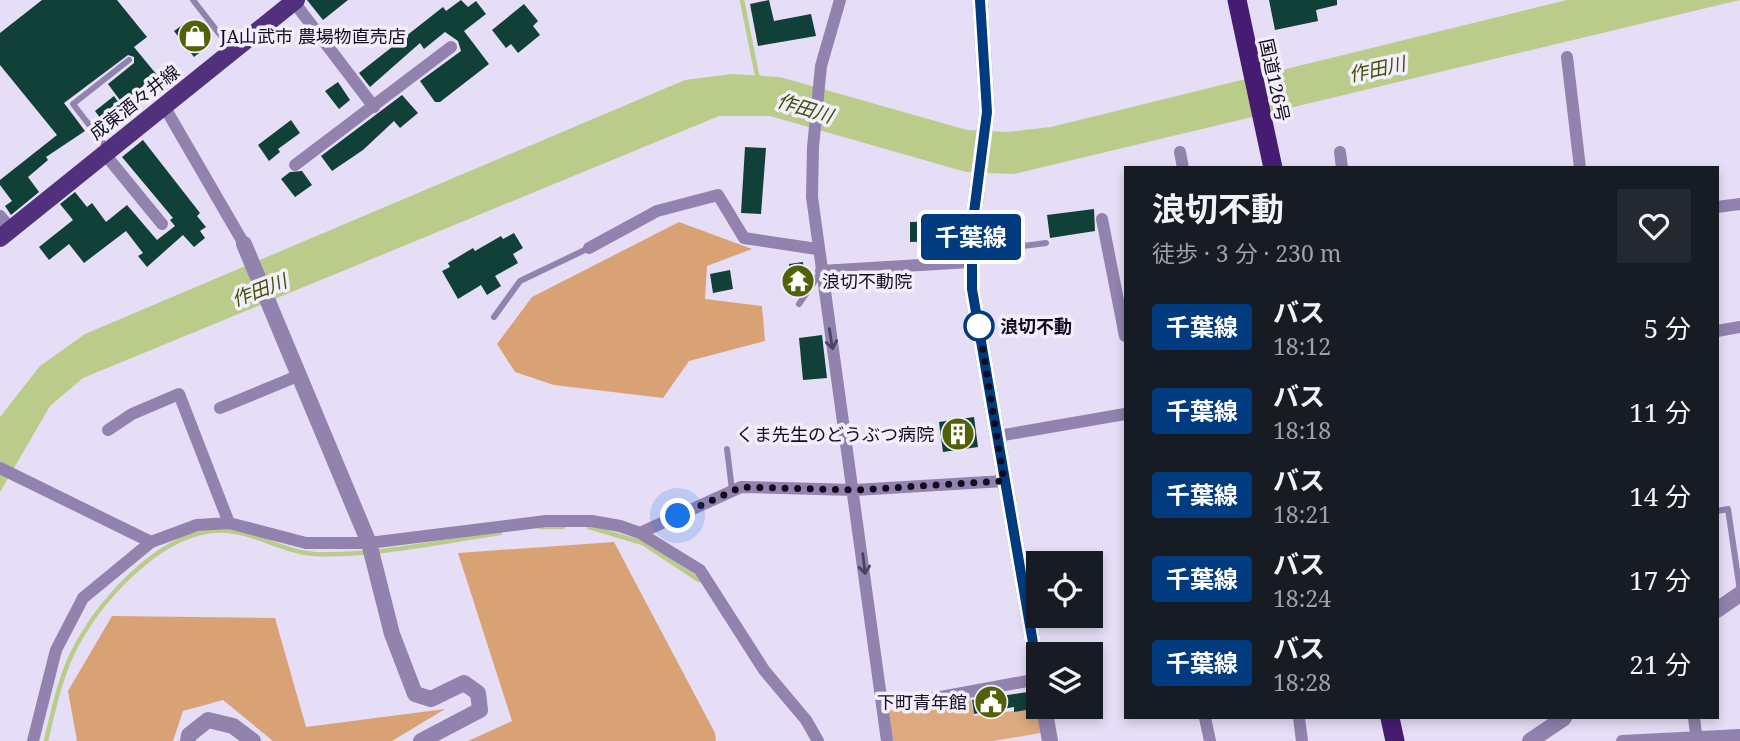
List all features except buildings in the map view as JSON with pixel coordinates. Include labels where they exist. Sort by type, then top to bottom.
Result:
[{"type":"highway","name":"国道126号","points":[[1237,0],[1273,166]]},
{"type":"highway","points":[[1390,719],[1395,741]]},
{"type":"main road","name":"成東酒々井線","points":[[6,234],[295,1]]},
{"type":"street","points":[[840,0],[821,66],[813,147],[812,197],[817,250],[855,490],[887,741]]},
{"type":"street","points":[[980,0],[987,112],[970,257],[1004,481],[1033,642]]},
{"type":"street","points":[[295,1],[374,107]]},
{"type":"street","points":[[295,165],[451,47]]},
{"type":"street","points":[[1567,57],[1580,166]]},
{"type":"street","points":[[164,106],[244,244],[276,316],[370,549],[392,634],[415,694],[432,699],[464,683],[478,693],[480,710],[422,741]]},
{"type":"street","points":[[106,151],[162,224]]},
{"type":"street","points":[[1180,152],[1183,166]]},
{"type":"street","points":[[1340,152],[1342,166]]},
{"type":"street","points":[[589,248],[657,211],[718,195],[744,238],[817,250]]},
{"type":"street","points":[[1719,207],[1740,204]]},
{"type":"street","points":[[0,216],[6,234]]},
{"type":"street","points":[[1102,219],[1124,331]]},
{"type":"street","points":[[821,271],[970,257]]},
{"type":"street","points":[[1719,331],[1740,327]]},
{"type":"street","points":[[220,408],[300,375]]},
{"type":"street","points":[[108,430],[132,414],[179,394],[229,523]]},
{"type":"street","points":[[998,436],[1124,414]]},
{"type":"street","points":[[0,468],[151,542]]},
{"type":"street","points":[[640,533],[741,487],[855,490],[1004,481]]},
{"type":"street","points":[[33,741],[56,650],[83,598],[151,542],[197,525],[229,523],[306,543],[370,549],[546,521],[592,521],[640,533],[700,570],[764,670],[806,720],[818,741]]},
{"type":"street","points":[[1719,609],[1740,593]]},
{"type":"street","points":[[903,704],[1026,681]]},
{"type":"street","points":[[1046,719],[1050,741]]},
{"type":"street","points":[[1205,719],[1210,741]]},
{"type":"street","points":[[1298,719],[1302,741]]},
{"type":"street","points":[[1530,741],[1563,719]]},
{"type":"street","points":[[1694,719],[1697,739]]},
{"type":"street","points":[[188,741],[189,735],[208,720],[233,726],[253,741]]},
{"type":"street","points":[[1622,741],[1740,735]]},
{"type":"lane","points":[[193,0],[233,51]]},
{"type":"lane","points":[[106,151],[73,104],[129,60]]},
{"type":"lane","points":[[970,257],[1046,243]]},
{"type":"lane","points":[[494,317],[520,281],[589,248]]},
{"type":"lane","points":[[799,304],[821,271]]},
{"type":"lane","points":[[727,449],[733,490]]},
{"type":"lane","points":[[1719,510],[1728,509],[1740,593]]},
{"type":"shaded area","points":[[679,222],[752,249],[707,266],[705,299],[762,306],[765,341],[689,361],[663,398],[554,385],[515,372],[497,344],[532,297]]},
{"type":"shaded area","points":[[614,542],[715,733],[716,741],[468,741],[512,721],[458,553]]},
{"type":"shaded area","points":[[112,616],[275,618],[306,727],[445,709],[392,741],[273,741],[223,700],[183,711],[173,741],[77,741],[68,691]]},
{"type":"shaded area","points":[[970,696],[974,716],[1026,709],[1026,719],[1039,719],[1041,733],[993,741],[892,741],[888,711]]},
{"type":"water","name":"作田川","points":[[1567,0],[1740,0],[1014,174],[966,172],[770,116],[719,116],[83,378],[50,406],[0,492],[0,417],[40,366],[85,334],[685,80],[732,74],[780,77],[967,130],[1006,132],[1051,127]]},
{"type":"waterway","points":[[742,0],[758,80]]},
{"type":"waterway","points":[[540,527],[563,527]]},
{"type":"waterway","points":[[589,527],[643,543],[699,580]]},
{"type":"waterway","points":[[46,741],[67,665],[96,615],[111,595],[148,560],[190,536],[224,530],[302,552],[338,554],[408,548],[500,533]]},
{"type":"bus line","name":"千葉線","points":[[980,0],[987,112],[972,228],[972,289],[1033,642]]},
{"type":"place","name":"JA山武市 農場物直売店","points":[[195,36]]},
{"type":"place","name":"浪切不動院","points":[[798,281]]},
{"type":"place","name":"浪切不動","points":[[979,326]]},
{"type":"place","name":"くま先生のどうぶつ病院","points":[[958,434]]},
{"type":"place","name":"下町青年館","points":[[991,702]]},
{"type":"route","points":[[678,516],[741,487],[855,490],[1004,481],[979,326]]}]
